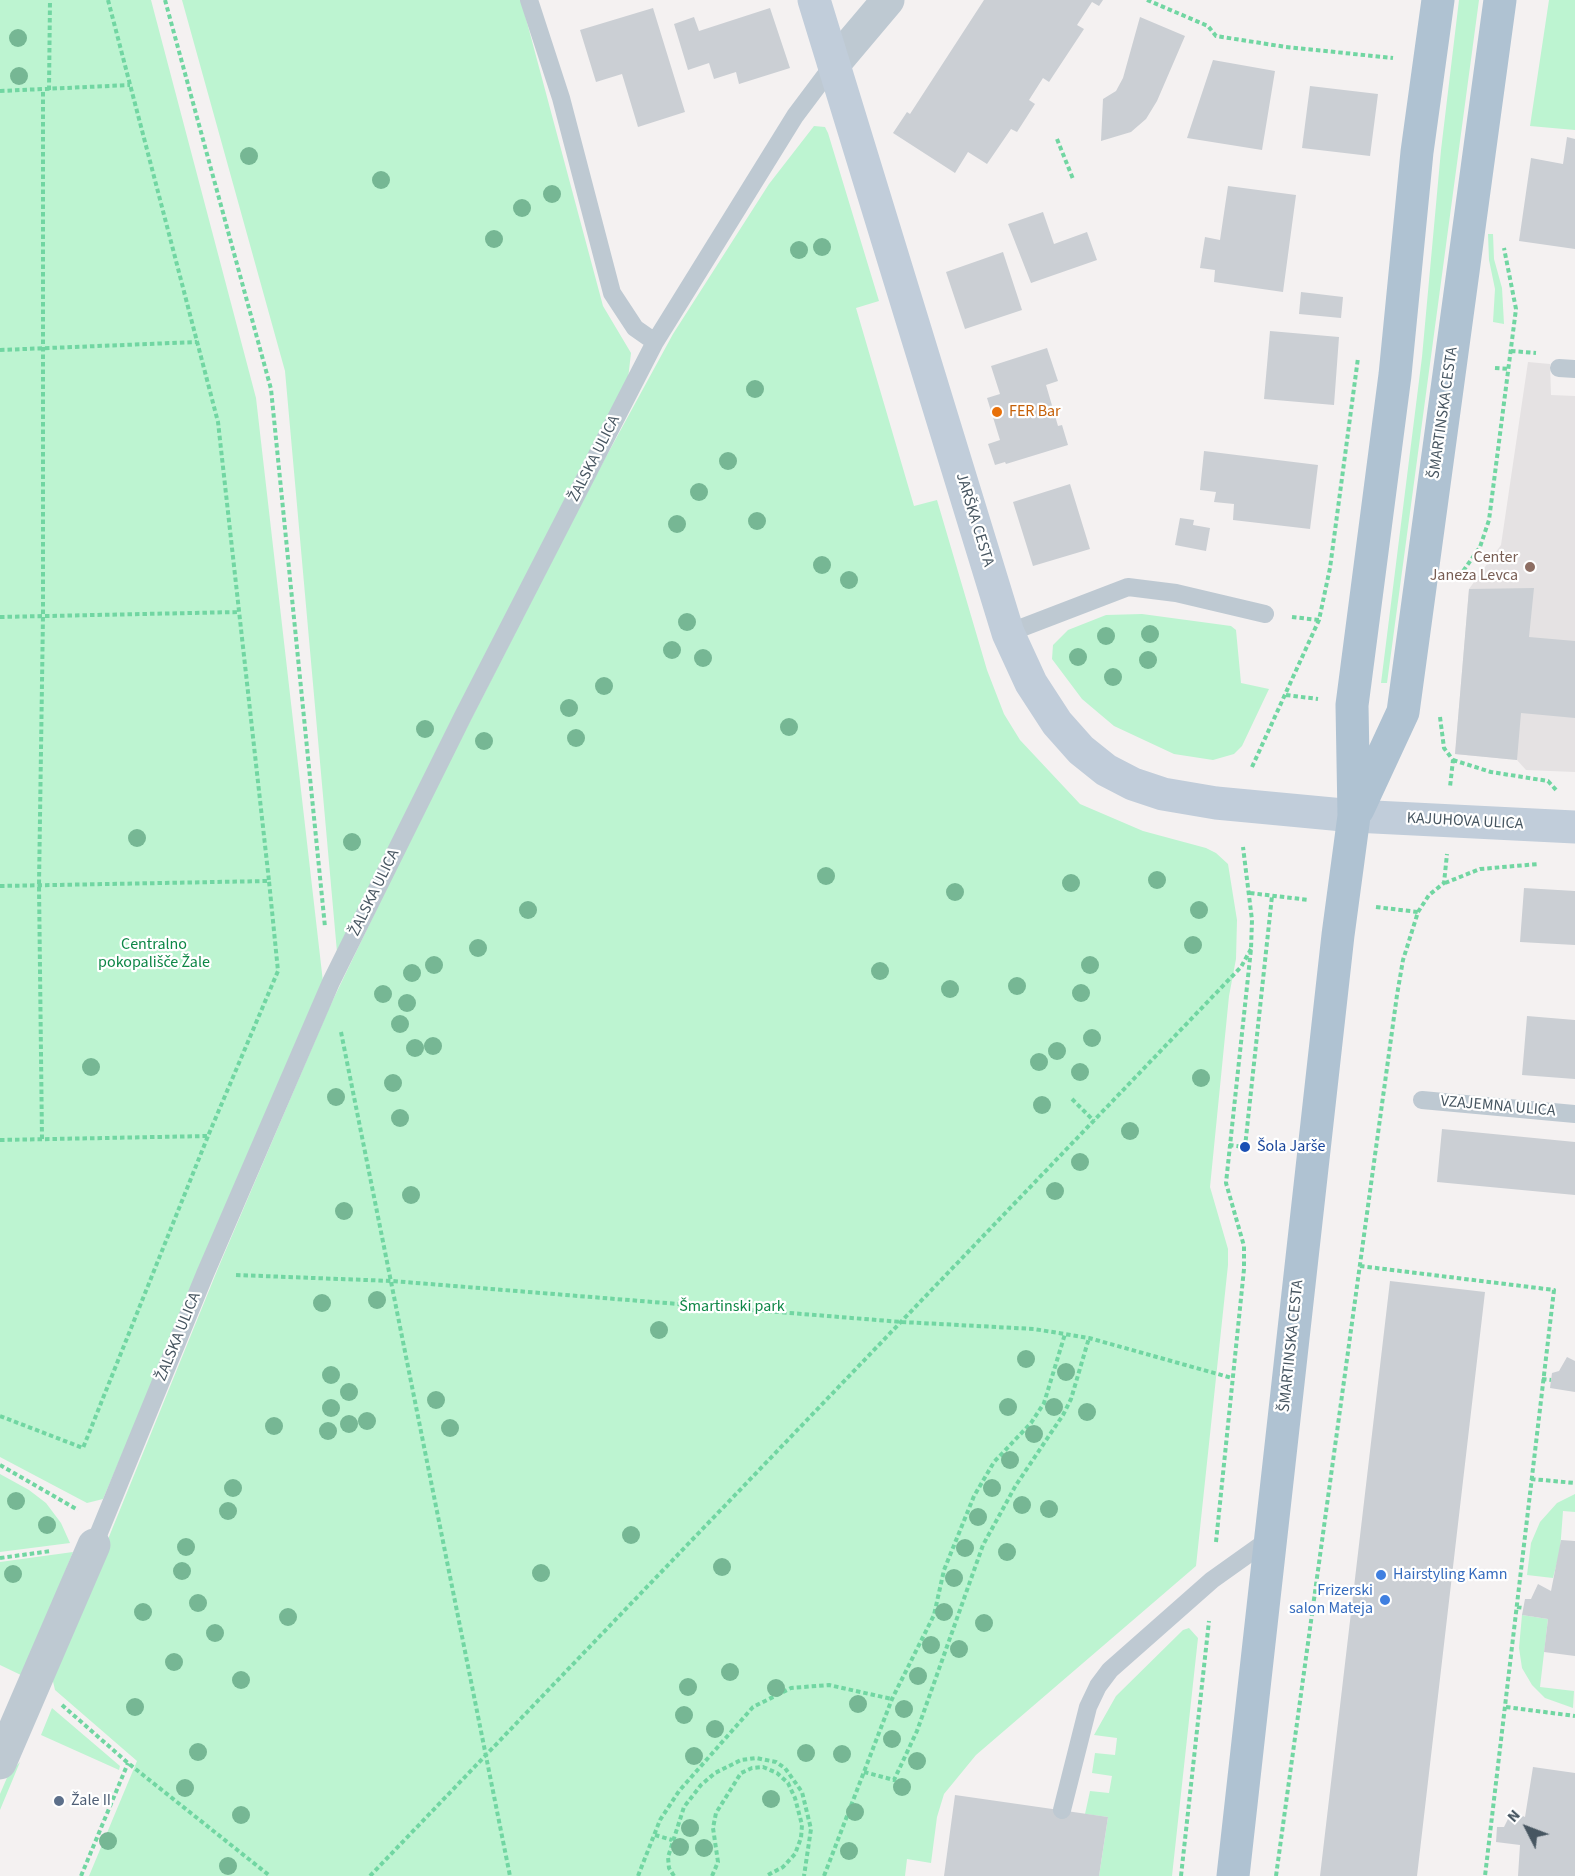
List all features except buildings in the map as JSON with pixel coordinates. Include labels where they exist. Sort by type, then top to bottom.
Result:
[{"type":"main road","name":"ŠMARTINSKA CESTA","points":[[1233,1876],[1330,1005],[1354,816],[1352,705],[1395,375],[1417,152],[1438,0]]},
{"type":"main road","name":"ŠMARTINSKA CESTA","points":[[1354,816],[1403,712],[1500,0]]},
{"type":"street","name":"JARŠKA CESTA","points":[[814,0],[1008,633],[1031,684],[1058,723],[1081,750],[1106,770],[1133,784],[1163,794],[1216,803],[1354,816]]},
{"type":"street","points":[[834,64],[888,0]]},
{"type":"street","name":"KAJUHOVA ULICA","points":[[1354,816],[1575,827]]},
{"type":"street","name":"ŽALSKA ULICA","points":[[5,1751],[98,1535]]},
{"type":"lane","points":[[529,0],[561,98],[612,293],[635,328],[655,342]]},
{"type":"lane","name":"ŽALSKA ULICA","points":[[98,1535],[205,1274],[331,981],[655,342],[795,116],[834,64]]},
{"type":"lane","points":[[1008,633],[1128,587],[1176,593],[1265,614]]},
{"type":"lane","name":"VZAJEMNA ULICA","points":[[1422,1100],[1575,1114]]},
{"type":"lane","points":[[1062,1810],[1082,1725],[1098,1686],[1110,1670],[1212,1580],[1272,1537]]},
{"type":"path","points":[[49,90],[50,0]]},
{"type":"path","points":[[0,1416],[83,1448],[208,1136],[278,971],[218,422],[108,0]]},
{"type":"path","points":[[165,0],[271,388],[331,981],[510,1876]]},
{"type":"path","points":[[1147,0],[1208,26],[1216,36],[1286,47],[1398,58]]},
{"type":"path","points":[[0,92],[130,85]]},
{"type":"path","points":[[42,1138],[39,885],[43,616],[43,90]]},
{"type":"path","points":[[1057,139],[1073,179]]},
{"type":"path","points":[[0,350],[197,342]]},
{"type":"path","points":[[1455,585],[1486,533],[1511,351],[1539,354]]},
{"type":"path","points":[[1252,767],[1319,620],[1330,568],[1358,355]]},
{"type":"path","points":[[1495,368],[1509,369]]},
{"type":"path","points":[[0,617],[239,612]]},
{"type":"path","points":[[1440,716],[1444,748],[1453,760],[1491,772],[1548,780],[1561,796]]},
{"type":"path","points":[[1450,778],[1453,760]]},
{"type":"path","points":[[1216,1538],[1244,1246],[1226,1183],[1251,950],[1252,920],[1243,847]]},
{"type":"path","points":[[1276,1876],[1403,960],[1418,912],[1429,895],[1444,883],[1480,868],[1540,864]]},
{"type":"path","points":[[1444,883],[1446,865]]},
{"type":"path","points":[[0,886],[269,881]]},
{"type":"path","points":[[1229,1145],[1245,1147],[1272,896]]},
{"type":"path","points":[[1402,910],[1418,912]]},
{"type":"path","points":[[370,1876],[1241,968],[1251,950]]},
{"type":"path","points":[[1072,1099],[1094,1121]]},
{"type":"path","points":[[0,1140],[208,1136]]},
{"type":"path","points":[[1360,1266],[1554,1290],[1485,1876]]},
{"type":"path","points":[[205,1274],[392,1281],[1065,1333],[1232,1378]]},
{"type":"path","points":[[824,1876],[892,1699],[934,1615],[945,1570],[975,1496],[994,1462],[1031,1423],[1044,1403],[1065,1333]]},
{"type":"path","points":[[864,1772],[894,1779],[916,1731],[984,1545],[1016,1485],[1063,1415],[1071,1399],[1089,1338]]},
{"type":"path","points":[[1542,1379],[1551,1380]]},
{"type":"path","points":[[0,1465],[98,1535]]},
{"type":"path","points":[[1531,1479],[1575,1483]]},
{"type":"path","points":[[0,1558],[98,1535]]},
{"type":"path","points":[[1517,1606],[1524,1608]]},
{"type":"path","points":[[1181,1876],[1208,1633]]},
{"type":"path","points":[[34,1685],[52,1697],[128,1763],[270,1876]]},
{"type":"path","points":[[638,1876],[660,1820],[679,1791],[753,1707],[791,1688],[829,1685],[892,1699]]},
{"type":"path","points":[[1506,1707],[1575,1716]]},
{"type":"path","points":[[674,1876],[667,1864],[672,1840],[684,1808],[708,1779],[741,1760],[767,1759],[776,1762],[790,1773],[806,1803],[811,1829],[804,1876]]},
{"type":"path","points":[[81,1876],[128,1763]]},
{"type":"path","points":[[712,1876],[718,1862],[713,1828],[716,1813],[741,1773],[752,1768],[763,1767],[777,1773],[788,1783],[795,1798],[802,1825],[801,1838],[795,1854],[783,1868],[766,1876]]},
{"type":"path","points":[[1490,1833],[1496,1834]]},
{"type":"path","points":[[655,1835],[672,1840]]},
{"type":"shaded area","name":"Center Janeza Levca","points":[[1528,362],[1550,364],[1551,395],[1575,396],[1575,772],[1526,770],[1517,760],[1455,754],[1469,589],[1501,545]]},
{"type":"green space","name":"Centralno pokopališče Žale","points":[[0,0],[151,0],[256,398],[323,982],[103,1499],[87,1503],[0,1457]]},
{"type":"green space","points":[[182,0],[521,0],[603,306],[631,353],[628,379],[337,952],[285,371]]},
{"type":"green space","points":[[1459,0],[1479,0],[1387,683],[1381,683],[1422,357],[1441,150]]},
{"type":"green space","points":[[1549,0],[1575,0],[1575,130],[1530,126]]},
{"type":"green space","name":"Šmartinski park","points":[[814,126],[825,127],[828,133],[879,301],[856,308],[914,506],[937,500],[987,670],[1004,714],[1020,740],[1080,804],[1143,831],[1206,848],[1216,853],[1228,864],[1237,920],[1236,959],[1229,996],[1210,1187],[1228,1249],[1228,1265],[1196,1566],[976,1755],[944,1794],[937,1817],[931,1863],[907,1859],[905,1876],[89,1876],[137,1761],[55,1690],[52,1677],[219,1266],[329,1008],[424,811],[595,477],[673,334],[769,184]]},
{"type":"green space","points":[[1488,234],[1493,234],[1494,259],[1502,288],[1504,324],[1493,322],[1495,289],[1489,260]]},
{"type":"green space","points":[[1142,614],[1231,626],[1236,630],[1241,683],[1269,689],[1242,746],[1234,754],[1213,760],[1174,754],[1114,726],[1082,699],[1052,659],[1053,645],[1068,630],[1106,615]]},
{"type":"green space","points":[[0,1474],[29,1490],[46,1503],[61,1523],[70,1543],[0,1552]]},
{"type":"green space","points":[[1575,1494],[1575,1512],[1563,1511],[1560,1551],[1553,1578],[1527,1575],[1531,1543],[1540,1522],[1557,1503]]},
{"type":"green space","points":[[73,1552],[23,1676],[0,1665],[0,1562]]},
{"type":"green space","points":[[1522,1615],[1548,1619],[1540,1687],[1574,1691],[1573,1708],[1545,1698],[1532,1685],[1522,1668],[1519,1648]]},
{"type":"green space","points":[[1189,1628],[1198,1638],[1172,1876],[1099,1876],[1108,1817],[1085,1814],[1090,1791],[1109,1793],[1112,1776],[1092,1773],[1095,1753],[1115,1755],[1117,1738],[1094,1735],[1116,1696],[1183,1630]]},
{"type":"green space","points":[[52,1708],[120,1766],[119,1770],[41,1735]]},
{"type":"green space","points":[[20,1762],[0,1810],[0,1794],[9,1773]]},
{"type":"place","name":"FER Bar","points":[[997,412]]},
{"type":"place","name":"Center Janeza Levca","points":[[1530,567]]},
{"type":"place","name":"Šola Jarše","points":[[1245,1147]]},
{"type":"place","name":"Hairstyling Kamn","points":[[1381,1575]]},
{"type":"place","name":"Frizerski salon Mateja","points":[[1385,1600]]},
{"type":"place","name":"Žale II","points":[[59,1801]]}]
